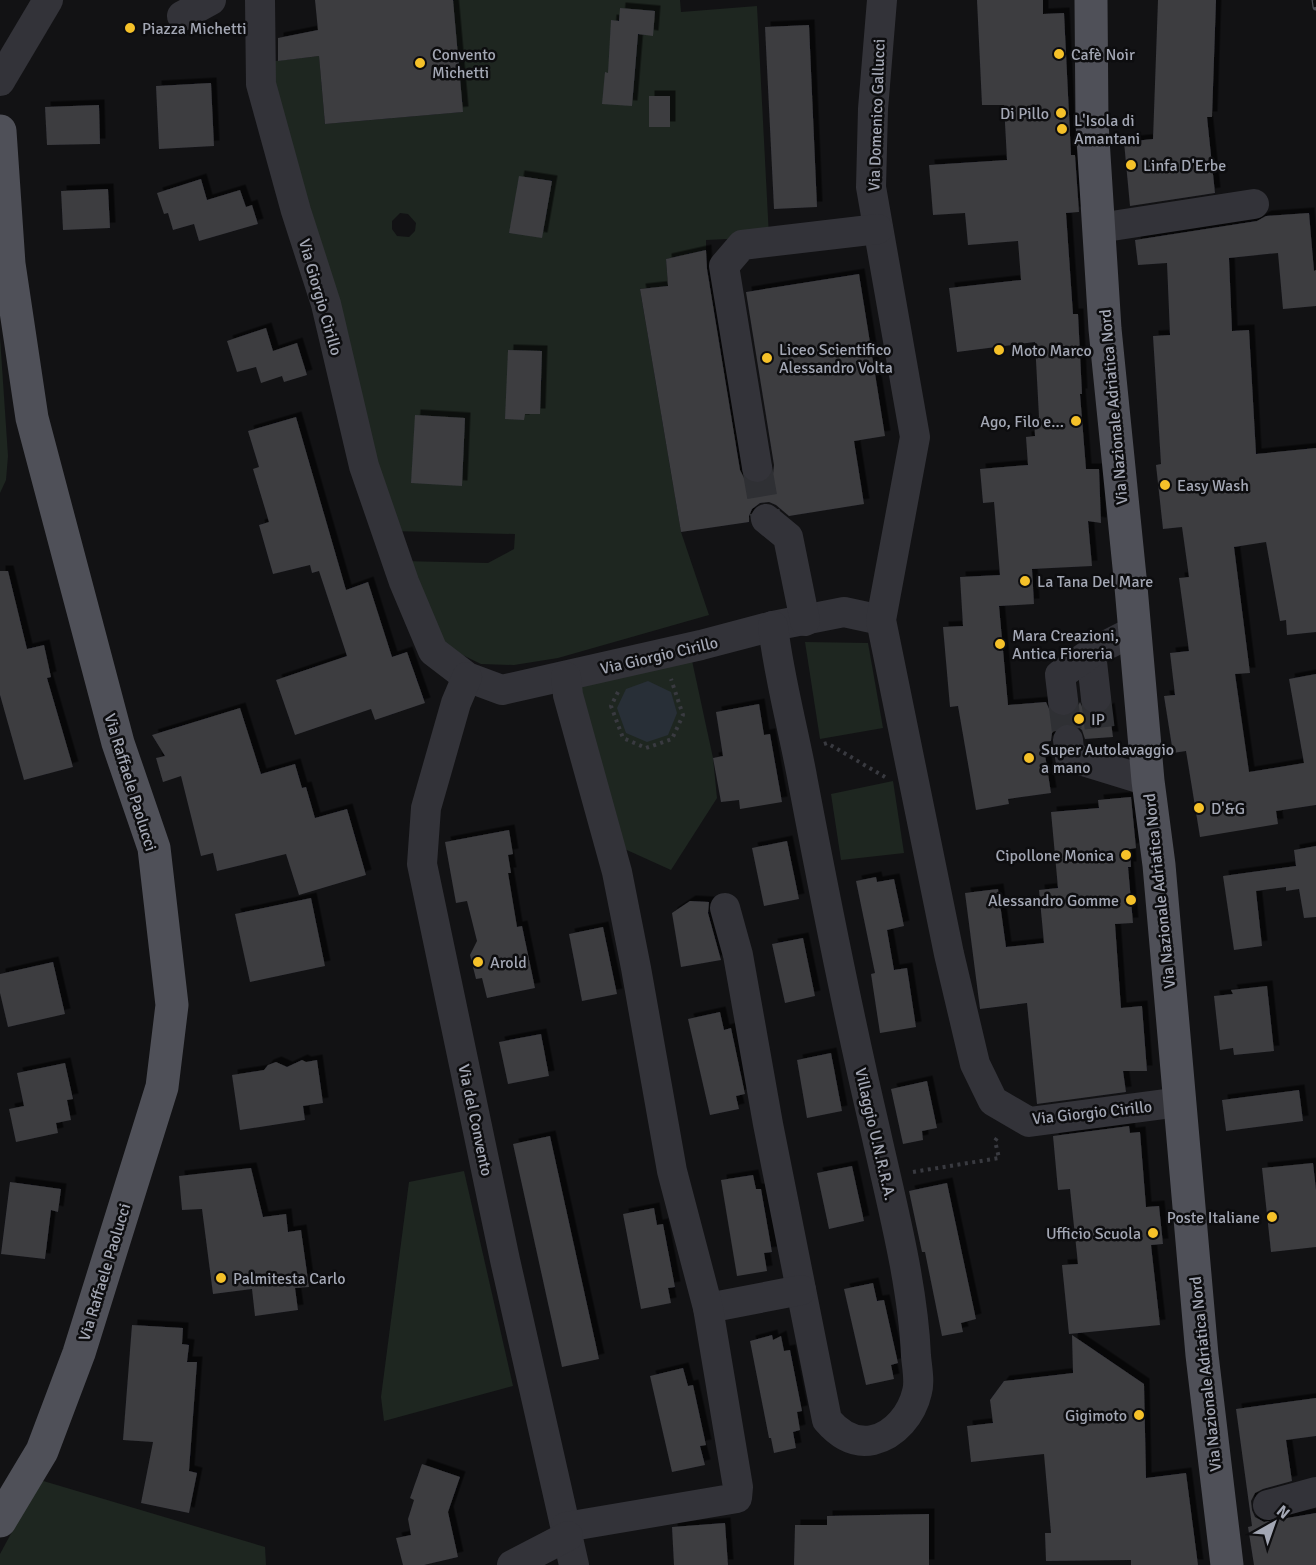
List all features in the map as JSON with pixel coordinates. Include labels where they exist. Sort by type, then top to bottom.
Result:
[{"type":"main road","name":"Via Nazionale Adriatica Nord","points":[[1091,0],[1092,123],[1105,328],[1148,781],[1159,865],[1203,1366],[1227,1565]]},
{"type":"main road","name":"Via Raffaele Paolucci","points":[[0,131],[9,264],[32,418],[118,743],[154,848],[171,1005],[162,1087],[79,1353],[42,1451],[0,1521]]},
{"type":"street","points":[[0,81],[48,0]]},
{"type":"street","points":[[182,16],[211,0]]},
{"type":"street","name":"Via Giorgio Cirillo","points":[[260,0],[261,84],[296,211],[326,304],[364,466],[404,582],[433,651],[467,677],[502,690],[566,677],[773,626],[844,612],[881,620],[949,954],[975,1064],[993,1101],[1029,1122],[1180,1102]]},
{"type":"street","name":"Via Domenico Gallucci","points":[[881,620],[915,437],[871,187],[873,109],[882,0]]},
{"type":"street","points":[[1099,228],[1254,204]]},
{"type":"street","points":[[757,467],[724,266],[742,245],[878,229]]},
{"type":"street","points":[[766,519],[788,537],[804,621]]},
{"type":"street","name":"Villaggio U.N.R.R.A.","points":[[725,908],[738,955],[768,1124],[827,1420],[838,1432],[852,1439],[866,1442],[891,1433],[912,1407],[918,1391],[915,1329],[895,1217],[825,898],[773,626]]},
{"type":"street","points":[[1063,700],[1060,675],[1091,652],[1134,632]]},
{"type":"street","points":[[1091,652],[1096,698]]},
{"type":"street","name":"Via del Convento","points":[[467,677],[456,703],[426,808],[422,864],[505,1260],[574,1565]]},
{"type":"street","points":[[512,1565],[567,1531],[737,1498],[736,1476],[708,1308],[672,1171],[617,872],[568,695],[566,677]]},
{"type":"street","points":[[1068,740],[1070,757],[1103,753],[1148,781]]},
{"type":"street","points":[[708,1308],[801,1290]]},
{"type":"street","points":[[1268,1505],[1316,1492]]},
{"type":"path","points":[[622,683],[611,706],[623,738],[646,748],[672,739],[683,715],[670,678]]},
{"type":"path","points":[[827,743],[893,781]]},
{"type":"path","points":[[907,1173],[999,1158],[995,1141],[1002,1129]]},
{"type":"shaded area","points":[[452,0],[680,0],[681,12],[757,6],[769,237],[706,240],[706,250],[666,259],[668,286],[640,289],[681,532],[709,615],[558,658],[514,665],[481,664],[444,646],[401,561],[488,563],[514,549],[515,534],[392,531],[267,62],[319,56],[325,124],[462,112]],"holes":[[[400,213],[408,214],[416,223],[415,231],[409,237],[397,236],[392,229],[392,221]]]},
{"type":"shaded area","points":[[0,337],[8,456],[6,480],[0,493]]},
{"type":"shaded area","points":[[805,642],[868,643],[883,728],[820,739]]},
{"type":"shaded area","points":[[691,656],[713,758],[717,798],[671,870],[618,846],[572,681]]},
{"type":"shaded area","points":[[648,681],[671,692],[677,713],[668,735],[647,742],[626,733],[617,708],[626,689]]},
{"type":"shaded area","points":[[893,781],[904,853],[841,860],[831,794]]},
{"type":"shaded area","points":[[464,1171],[513,1386],[384,1421],[381,1397],[409,1182]]},
{"type":"shaded area","points":[[40,1480],[265,1547],[266,1565],[0,1565],[0,1554]]},
{"type":"building","name":"Convento Michetti","points":[[315,0],[453,0],[463,112],[325,124],[319,56],[278,61],[278,38],[318,30]]},
{"type":"building","points":[[977,0],[1043,0],[1043,14],[1064,13],[1071,155],[1075,155],[1079,212],[1066,213],[1073,314],[1078,314],[1082,394],[1080,394],[1086,469],[1099,469],[1101,523],[1088,521],[1092,566],[1032,569],[1034,604],[999,606],[1008,705],[1046,702],[1050,711],[1057,716],[1064,717],[1074,713],[1080,702],[1083,709],[1090,714],[1098,715],[1109,708],[1113,737],[1085,739],[1082,730],[1075,724],[1067,723],[1058,726],[1052,733],[1051,741],[1043,742],[1051,793],[1008,799],[1009,804],[976,810],[958,706],[950,707],[943,627],[963,626],[960,577],[1000,575],[994,502],[983,503],[980,469],[1028,465],[1026,437],[1035,436],[1034,417],[1039,417],[1035,342],[957,352],[949,288],[1021,280],[1018,241],[968,245],[965,213],[933,215],[929,165],[1007,160],[1004,105],[982,105]]},
{"type":"building","points":[[1158,0],[1216,0],[1212,117],[1207,117],[1215,193],[1130,206],[1124,142],[1153,139]]},
{"type":"building","points":[[620,8],[655,11],[653,36],[638,34],[632,106],[602,104],[605,72],[608,73],[611,20],[619,21]]},
{"type":"building","points":[[809,25],[817,207],[774,209],[765,27]]},
{"type":"building","points":[[211,83],[214,146],[159,149],[156,86]]},
{"type":"building","points":[[649,96],[670,96],[670,127],[649,127]]},
{"type":"building","points":[[99,105],[100,144],[47,145],[45,107]]},
{"type":"building","points":[[519,176],[552,181],[542,238],[509,233]]},
{"type":"building","points":[[201,179],[207,200],[240,190],[246,207],[252,205],[258,224],[199,241],[194,224],[173,230],[168,213],[164,214],[157,193]]},
{"type":"building","points":[[108,189],[110,228],[63,230],[61,191]]},
{"type":"building","points":[[1309,213],[1314,271],[1316,270],[1316,306],[1283,309],[1278,253],[1229,258],[1232,331],[1249,330],[1256,454],[1316,448],[1316,632],[1287,635],[1286,620],[1280,621],[1266,542],[1234,547],[1250,673],[1235,674],[1249,772],[1304,763],[1289,679],[1316,674],[1316,805],[1276,811],[1278,824],[1200,837],[1186,751],[1173,753],[1164,696],[1175,695],[1170,653],[1189,651],[1179,578],[1189,577],[1182,527],[1163,529],[1156,465],[1161,464],[1153,336],[1170,335],[1167,263],[1138,265],[1135,240],[1257,221],[1266,216]]},
{"type":"building","points":[[706,250],[707,269],[740,470],[744,478],[751,483],[760,484],[767,481],[773,474],[774,465],[746,292],[859,274],[885,436],[854,441],[864,504],[789,516],[776,505],[769,502],[760,503],[752,509],[749,522],[681,532],[640,289],[668,286],[666,259]]},
{"type":"building","points":[[266,328],[273,351],[297,343],[307,375],[284,382],[282,376],[261,383],[256,367],[237,372],[227,341]]},
{"type":"building","points":[[508,350],[542,351],[540,414],[525,414],[524,420],[505,419]]},
{"type":"building","points":[[415,415],[465,418],[462,486],[411,483]]},
{"type":"building","points":[[296,417],[346,590],[368,582],[392,657],[407,652],[425,703],[375,720],[371,709],[295,735],[276,680],[347,656],[319,571],[312,573],[310,565],[273,574],[259,525],[269,522],[253,469],[259,467],[248,431]]},
{"type":"building","points":[[0,571],[8,571],[27,649],[44,645],[51,677],[47,678],[73,767],[24,780],[0,695]]},
{"type":"building","points":[[759,704],[764,735],[770,734],[782,802],[740,809],[739,800],[721,802],[713,758],[723,756],[716,712]]},
{"type":"building","points":[[240,708],[261,774],[295,764],[302,788],[306,787],[315,818],[347,809],[366,875],[299,895],[286,854],[217,871],[213,853],[201,856],[181,776],[163,782],[156,758],[165,756],[152,735]]},
{"type":"building","points":[[1131,797],[1136,848],[1130,849],[1131,867],[1128,867],[1133,923],[1115,924],[1121,1008],[1142,1006],[1147,1071],[1123,1071],[1126,1092],[1037,1104],[1027,1003],[980,1009],[965,893],[998,889],[1006,947],[1044,943],[1039,890],[1058,888],[1051,812],[1099,808],[1098,800]]},
{"type":"building","points":[[509,830],[513,854],[508,855],[511,873],[508,873],[517,927],[522,926],[535,988],[487,998],[482,978],[476,979],[470,955],[477,941],[467,901],[456,903],[445,842]]},
{"type":"building","points":[[787,841],[799,899],[764,906],[752,848]]},
{"type":"building","points":[[1316,846],[1316,917],[1304,918],[1299,889],[1286,891],[1286,887],[1256,891],[1262,946],[1234,950],[1223,876],[1296,866],[1294,850]]},
{"type":"building","points":[[876,877],[877,882],[894,879],[904,926],[887,930],[894,970],[907,968],[916,1027],[880,1033],[871,974],[875,973],[856,881]]},
{"type":"building","points":[[311,898],[325,966],[250,982],[235,914]]},
{"type":"building","points":[[690,901],[709,902],[708,913],[721,960],[681,967],[672,913]]},
{"type":"building","points":[[603,927],[617,994],[582,1001],[569,934]]},
{"type":"building","points":[[803,938],[815,996],[785,1003],[772,944]]},
{"type":"building","points":[[53,962],[65,1014],[8,1027],[0,993],[0,974]]},
{"type":"building","points":[[1267,986],[1274,1051],[1234,1055],[1233,1048],[1220,1050],[1214,996],[1233,994],[1231,990]]},
{"type":"building","points":[[720,1012],[724,1030],[731,1028],[745,1094],[736,1096],[739,1109],[710,1115],[688,1019]]},
{"type":"building","points":[[541,1034],[549,1076],[508,1084],[499,1042]]},
{"type":"building","points":[[831,1053],[842,1111],[807,1118],[797,1060]]},
{"type":"building","points":[[302,1060],[306,1062],[317,1060],[323,1103],[303,1106],[305,1120],[240,1130],[232,1075],[264,1070],[268,1065],[276,1062],[287,1067]]},
{"type":"building","points":[[65,1063],[73,1099],[67,1100],[71,1120],[56,1123],[58,1133],[16,1142],[9,1109],[24,1106],[17,1073]]},
{"type":"building","points":[[927,1081],[937,1128],[922,1131],[923,1140],[903,1144],[891,1089]]},
{"type":"building","points":[[1299,1090],[1303,1121],[1226,1131],[1222,1100]]},
{"type":"building","points":[[1129,1126],[1130,1133],[1140,1132],[1146,1207],[1159,1206],[1163,1244],[1151,1245],[1160,1325],[1069,1334],[1062,1265],[1078,1264],[1070,1189],[1058,1190],[1053,1136]]},
{"type":"building","points":[[550,1136],[599,1359],[562,1367],[513,1144]]},
{"type":"building","points":[[1313,1163],[1316,1190],[1316,1247],[1271,1252],[1262,1168]]},
{"type":"building","points":[[852,1166],[864,1221],[829,1229],[817,1173]]},
{"type":"building","points":[[251,1168],[263,1217],[286,1214],[288,1232],[301,1230],[309,1287],[295,1288],[298,1310],[255,1316],[252,1289],[213,1294],[202,1209],[182,1210],[179,1176]]},
{"type":"building","points":[[753,1175],[756,1189],[761,1189],[772,1252],[764,1253],[767,1271],[737,1276],[721,1180]]},
{"type":"building","points":[[10,1182],[61,1189],[58,1212],[51,1210],[45,1259],[1,1254]]},
{"type":"building","points":[[947,1183],[976,1319],[961,1323],[963,1332],[942,1336],[925,1252],[922,1252],[909,1191]]},
{"type":"building","points":[[654,1208],[657,1225],[663,1224],[675,1287],[668,1288],[671,1303],[641,1309],[623,1214]]},
{"type":"building","points":[[873,1283],[877,1301],[884,1300],[898,1363],[891,1365],[894,1379],[866,1385],[844,1289]]},
{"type":"building","points":[[132,1325],[183,1328],[182,1344],[189,1345],[187,1362],[197,1362],[189,1471],[197,1473],[189,1513],[141,1503],[153,1442],[123,1440]]},
{"type":"building","points":[[772,1335],[773,1340],[781,1336],[784,1351],[790,1350],[802,1411],[797,1412],[800,1430],[793,1432],[796,1448],[774,1453],[750,1341]]},
{"type":"building","points":[[1072,1335],[1144,1384],[1146,1478],[1186,1473],[1198,1565],[1131,1565],[1131,1560],[1046,1561],[1045,1533],[1051,1533],[1044,1454],[971,1462],[967,1426],[993,1423],[990,1400],[1004,1381],[1073,1373]]},
{"type":"building","points":[[683,1368],[688,1386],[693,1385],[706,1445],[700,1446],[705,1465],[672,1472],[650,1376]]},
{"type":"building","points":[[1316,1398],[1316,1436],[1286,1440],[1292,1481],[1263,1489],[1255,1493],[1251,1501],[1255,1517],[1264,1522],[1316,1513],[1316,1565],[1254,1565],[1248,1527],[1252,1526],[1236,1409]]},
{"type":"building","points":[[422,1464],[460,1477],[448,1512],[458,1557],[424,1565],[403,1565],[396,1538],[411,1535],[408,1519],[414,1500],[410,1498]]},
{"type":"building","points":[[929,1514],[929,1565],[794,1565],[795,1525],[827,1525],[827,1516]]},
{"type":"building","points":[[725,1523],[728,1565],[674,1565],[672,1527]]},
{"type":"tunnel","points":[[757,467],[766,519]]},
{"type":"tunnel","points":[[1096,698],[1101,739]]},
{"type":"tunnel","points":[[1063,700],[1068,740]]},
{"type":"railway","points":[[1315,0],[1316,7]]},
{"type":"place","name":"Piazza Michetti","points":[[130,28]]},
{"type":"place","name":"Cafè Noir","points":[[1059,54]]},
{"type":"place","name":"Convento Michetti","points":[[420,63]]},
{"type":"place","name":"Di Pillo","points":[[1061,113]]},
{"type":"place","name":"L'Isola di Amantani","points":[[1062,129]]},
{"type":"place","name":"Linfa D'Erbe","points":[[1131,165]]},
{"type":"place","name":"Moto Marco","points":[[999,350]]},
{"type":"place","name":"Liceo Scientifico Alessandro Volta","points":[[767,358]]},
{"type":"place","name":"Ago, Filo e...","points":[[1076,421]]},
{"type":"place","name":"Easy Wash","points":[[1165,485]]},
{"type":"place","name":"La Tana Del Mare","points":[[1025,581]]},
{"type":"place","name":"Mara Creazioni, Antica Fioreria","points":[[1000,644]]},
{"type":"place","name":"IP","points":[[1079,719]]},
{"type":"place","name":"Super Autolavaggio a mano","points":[[1029,758]]},
{"type":"place","name":"D'&G","points":[[1199,808]]},
{"type":"place","name":"Cipollone Monica","points":[[1126,855]]},
{"type":"place","name":"Alessandro Gomme","points":[[1131,900]]},
{"type":"place","name":"Arold","points":[[478,962]]},
{"type":"place","name":"Poste Italiane","points":[[1272,1217]]},
{"type":"place","name":"Ufficio Scuola","points":[[1153,1233]]},
{"type":"place","name":"Palmitesta Carlo","points":[[221,1278]]},
{"type":"place","name":"Gigimoto","points":[[1139,1415]]}]
